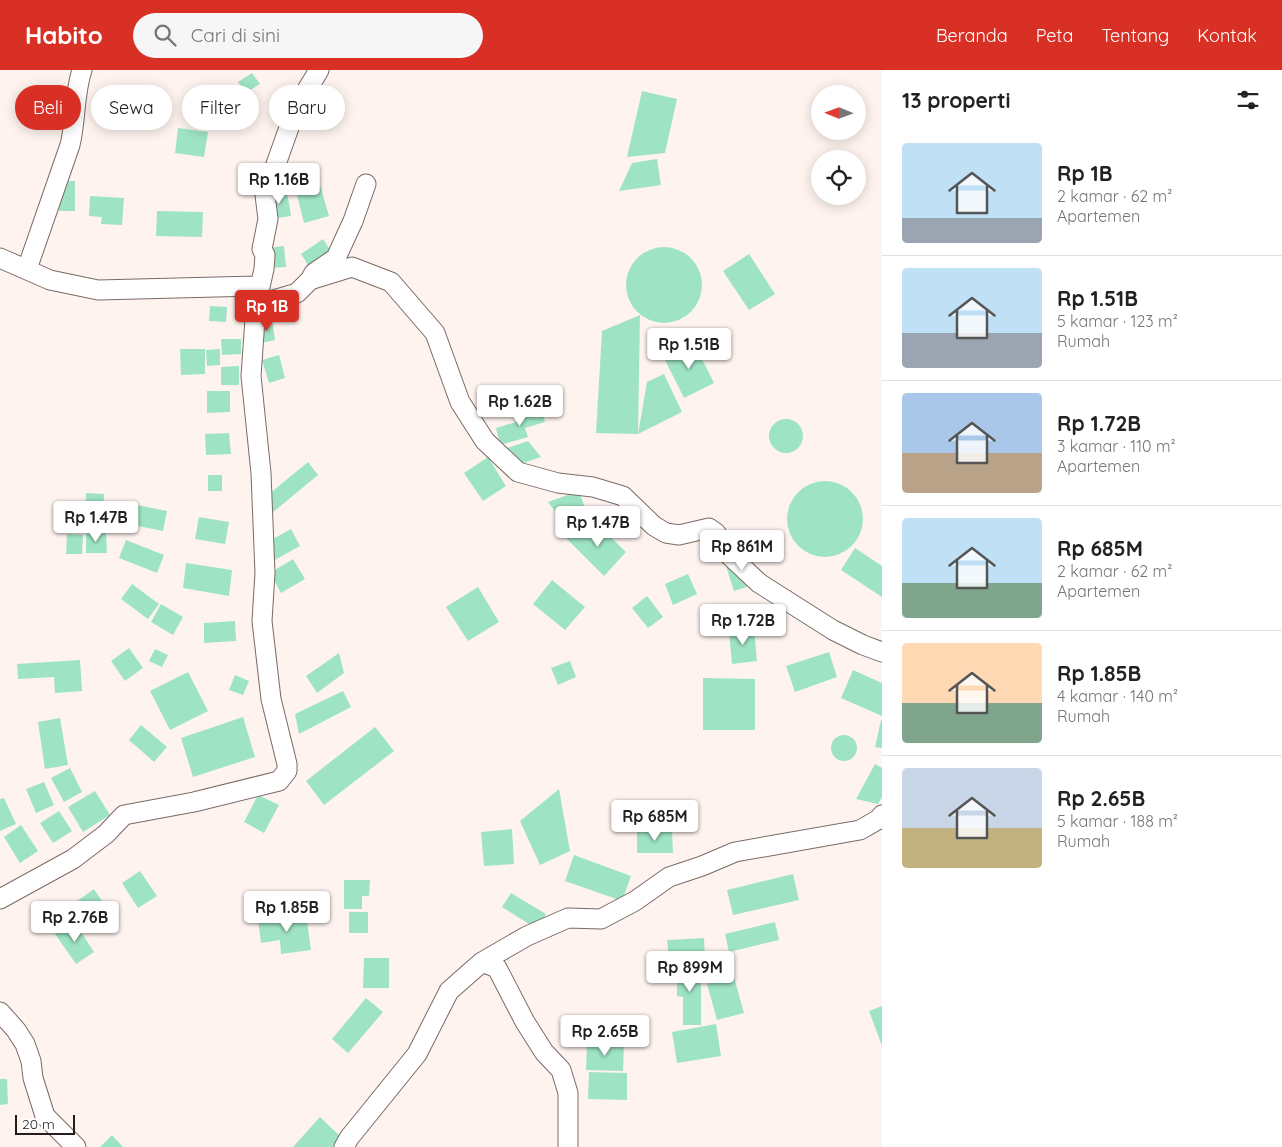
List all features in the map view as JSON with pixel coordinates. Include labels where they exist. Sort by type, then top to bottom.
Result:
[{"type":"street","points":[[27,269],[70,145],[82,70]]},
{"type":"street","points":[[0,899],[73,859],[106,834],[124,815],[194,802],[280,781],[287,771],[287,764],[270,699],[262,620],[265,573],[261,473],[251,376],[256,305],[264,269],[265,255],[262,249],[268,219],[265,195],[296,108],[318,70]]},
{"type":"street","points":[[256,305],[297,292],[310,280],[314,273],[336,258],[353,221],[366,184]]},
{"type":"street","points":[[0,258],[50,280],[98,290],[259,286]]},
{"type":"street","points":[[310,280],[352,267],[391,282],[434,333],[460,402],[486,441],[518,472],[558,483],[593,487],[623,496],[654,526],[666,533],[679,535],[709,528],[716,533],[726,552],[759,583],[833,630],[882,652]]},
{"type":"street","points":[[344,1147],[349,1138],[417,1054],[450,991],[482,962],[527,936],[568,918],[601,919],[635,901],[669,876],[702,866],[735,852],[860,830],[879,820],[882,815]]},
{"type":"street","points":[[482,962],[497,968],[544,1052],[561,1070],[568,1093],[568,1147]]},
{"type":"street","points":[[0,1012],[16,1030],[25,1044],[31,1060],[33,1078],[46,1116],[76,1147]]},
{"type":"building","points":[[252,73],[260,84],[240,85],[238,82]]},
{"type":"building","points":[[642,91],[677,99],[665,153],[627,157]]},
{"type":"building","points":[[178,128],[208,132],[204,157],[175,153]]},
{"type":"building","points":[[657,159],[661,185],[619,191],[632,163]]},
{"type":"building","points":[[58,181],[75,181],[75,211],[59,211]]},
{"type":"building","points":[[320,185],[329,216],[304,223],[296,191]]},
{"type":"building","points":[[287,191],[291,216],[270,219],[267,195]]},
{"type":"building","points":[[90,196],[124,198],[122,225],[101,224],[102,217],[89,216]]},
{"type":"building","points":[[157,211],[203,212],[202,237],[156,236]]},
{"type":"building","points":[[323,239],[334,256],[312,271],[301,254]]},
{"type":"building","points":[[284,246],[286,267],[269,268],[267,248]]},
{"type":"building","points":[[664,247],[678,250],[691,258],[699,271],[702,285],[699,299],[691,312],[678,320],[664,323],[650,320],[637,312],[629,299],[626,285],[629,271],[637,258],[650,250]]},
{"type":"building","points":[[749,254],[775,294],[749,310],[723,271]]},
{"type":"building","points":[[210,306],[227,307],[226,322],[209,321]]},
{"type":"building","points":[[640,315],[638,434],[596,433],[602,331]]},
{"type":"building","points":[[272,320],[275,340],[261,343],[258,323]]},
{"type":"building","points":[[221,339],[241,339],[241,354],[222,355]]},
{"type":"building","points":[[694,343],[714,383],[684,398],[664,358]]},
{"type":"building","points":[[180,349],[205,349],[205,374],[181,375]]},
{"type":"building","points":[[220,349],[220,365],[207,366],[206,350]]},
{"type":"building","points":[[279,355],[285,378],[269,383],[262,360]]},
{"type":"building","points":[[239,366],[239,385],[221,385],[221,367]]},
{"type":"building","points":[[664,374],[682,412],[638,434],[647,382]]},
{"type":"building","points":[[207,391],[230,391],[230,412],[207,413]]},
{"type":"building","points":[[541,407],[545,422],[525,428],[528,437],[500,445],[496,428],[523,420],[521,413]]},
{"type":"building","points":[[786,419],[798,424],[803,436],[798,448],[786,453],[774,448],[769,436],[774,424]]},
{"type":"building","points":[[229,433],[231,454],[206,455],[205,434]]},
{"type":"building","points":[[528,441],[541,457],[518,465],[504,449]]},
{"type":"building","points":[[488,457],[506,486],[483,501],[464,473]]},
{"type":"building","points":[[308,462],[318,475],[272,513],[269,494]]},
{"type":"building","points":[[208,475],[222,475],[222,491],[208,491]]},
{"type":"building","points":[[818,481],[832,481],[846,487],[857,498],[863,512],[860,534],[852,546],[832,557],[818,557],[804,551],[793,540],[787,526],[787,512],[793,498],[804,487]]},
{"type":"building","points":[[579,491],[587,514],[564,523],[548,502]]},
{"type":"building","points":[[86,493],[104,494],[103,517],[85,516]]},
{"type":"building","points":[[117,501],[167,511],[163,531],[113,521]]},
{"type":"building","points":[[199,517],[229,522],[225,544],[195,539]]},
{"type":"building","points":[[599,526],[626,552],[604,576],[565,537]]},
{"type":"building","points":[[291,529],[300,546],[273,561],[271,540]]},
{"type":"building","points":[[106,533],[107,553],[86,553],[86,534]]},
{"type":"building","points":[[67,534],[83,535],[82,554],[66,554]]},
{"type":"building","points":[[126,540],[164,555],[157,573],[119,558]]},
{"type":"building","points":[[855,548],[882,566],[882,597],[841,570]]},
{"type":"building","points":[[749,552],[759,583],[734,591],[724,560]]},
{"type":"building","points":[[293,559],[305,579],[281,593],[270,573]]},
{"type":"building","points":[[186,563],[232,570],[229,596],[183,588]]},
{"type":"building","points":[[688,574],[697,594],[673,605],[665,584]]},
{"type":"building","points":[[552,580],[585,607],[565,630],[533,604]]},
{"type":"building","points":[[132,584],[159,604],[148,619],[121,599]]},
{"type":"building","points":[[478,587],[499,622],[468,641],[446,607]]},
{"type":"building","points":[[647,596],[663,617],[648,628],[632,608]]},
{"type":"building","points":[[161,604],[183,617],[173,635],[151,622]]},
{"type":"building","points":[[235,621],[236,641],[204,643],[204,623]]},
{"type":"building","points":[[754,628],[757,661],[732,664],[729,631]]},
{"type":"building","points":[[129,648],[143,668],[125,681],[111,661]]},
{"type":"building","points":[[155,649],[168,655],[162,667],[149,661]]},
{"type":"building","points":[[829,652],[837,677],[795,692],[786,666]]},
{"type":"building","points":[[339,653],[344,673],[317,693],[306,676]]},
{"type":"building","points":[[80,660],[82,691],[55,693],[54,677],[18,679],[17,664]]},
{"type":"building","points":[[570,661],[576,677],[558,685],[551,668]]},
{"type":"building","points":[[853,670],[882,683],[882,716],[841,698]]},
{"type":"building","points":[[188,672],[208,711],[170,730],[150,691]]},
{"type":"building","points":[[235,675],[249,681],[243,695],[229,690]]},
{"type":"building","points":[[703,678],[755,679],[755,730],[703,730]]},
{"type":"building","points":[[343,691],[351,707],[299,734],[295,714]]},
{"type":"building","points":[[243,717],[255,757],[193,777],[181,738]]},
{"type":"building","points":[[60,718],[68,765],[45,769],[38,722]]},
{"type":"building","points":[[882,720],[882,748],[875,747]]},
{"type":"building","points":[[141,725],[167,747],[154,762],[129,740]]},
{"type":"building","points":[[375,727],[394,751],[324,805],[306,781]]},
{"type":"building","points":[[844,735],[853,739],[857,748],[853,757],[844,761],[835,757],[831,748],[835,739]]},
{"type":"building","points":[[875,764],[882,768],[882,797],[878,804],[856,799]]},
{"type":"building","points":[[70,768],[82,792],[64,802],[51,778]]},
{"type":"building","points":[[44,782],[54,805],[36,813],[26,789]]},
{"type":"building","points":[[559,789],[570,851],[540,865],[520,821]]},
{"type":"building","points":[[95,791],[110,815],[83,832],[68,807]]},
{"type":"building","points":[[258,795],[279,805],[264,833],[244,822]]},
{"type":"building","points":[[4,798],[16,824],[0,831],[0,799]]},
{"type":"building","points":[[59,811],[72,831],[53,843],[40,823]]},
{"type":"building","points":[[21,825],[38,851],[20,863],[4,837]]},
{"type":"building","points":[[512,829],[514,864],[484,866],[481,832]]},
{"type":"building","points":[[637,830],[672,830],[673,853],[637,853]]},
{"type":"building","points":[[574,855],[631,876],[622,901],[565,881]]},
{"type":"building","points":[[140,871],[157,896],[138,908],[122,883]]},
{"type":"building","points":[[793,874],[799,900],[733,915],[727,890]]},
{"type":"building","points":[[344,880],[370,880],[369,896],[362,896],[362,909],[344,909]]},
{"type":"building","points":[[94,889],[110,913],[88,927],[73,904]]},
{"type":"building","points":[[511,893],[546,914],[537,929],[502,907]]},
{"type":"building","points":[[349,912],[368,912],[368,933],[349,933]]},
{"type":"building","points":[[306,914],[311,950],[281,954],[280,940],[261,943],[258,920]]},
{"type":"building","points":[[74,921],[94,952],[76,964],[55,934]]},
{"type":"building","points":[[775,922],[779,940],[729,952],[725,934]]},
{"type":"building","points":[[704,938],[705,957],[669,960],[667,940]]},
{"type":"building","points":[[364,958],[389,958],[389,988],[363,988]]},
{"type":"building","points":[[677,966],[701,966],[701,1025],[683,1025],[683,997],[677,996]]},
{"type":"building","points":[[734,977],[744,1013],[717,1020],[707,984]]},
{"type":"building","points":[[366,998],[383,1012],[348,1053],[332,1039]]},
{"type":"building","points":[[882,1006],[882,1046],[869,1011]]},
{"type":"building","points":[[716,1024],[721,1056],[677,1063],[672,1032]]},
{"type":"building","points":[[587,1043],[624,1044],[623,1071],[586,1070]]},
{"type":"building","points":[[589,1072],[627,1073],[627,1100],[588,1099]]},
{"type":"building","points":[[0,1079],[7,1079],[8,1104],[0,1105]]},
{"type":"building","points":[[320,1117],[342,1138],[334,1147],[293,1147]]},
{"type":"building","points":[[112,1135],[123,1147],[100,1147]]}]
